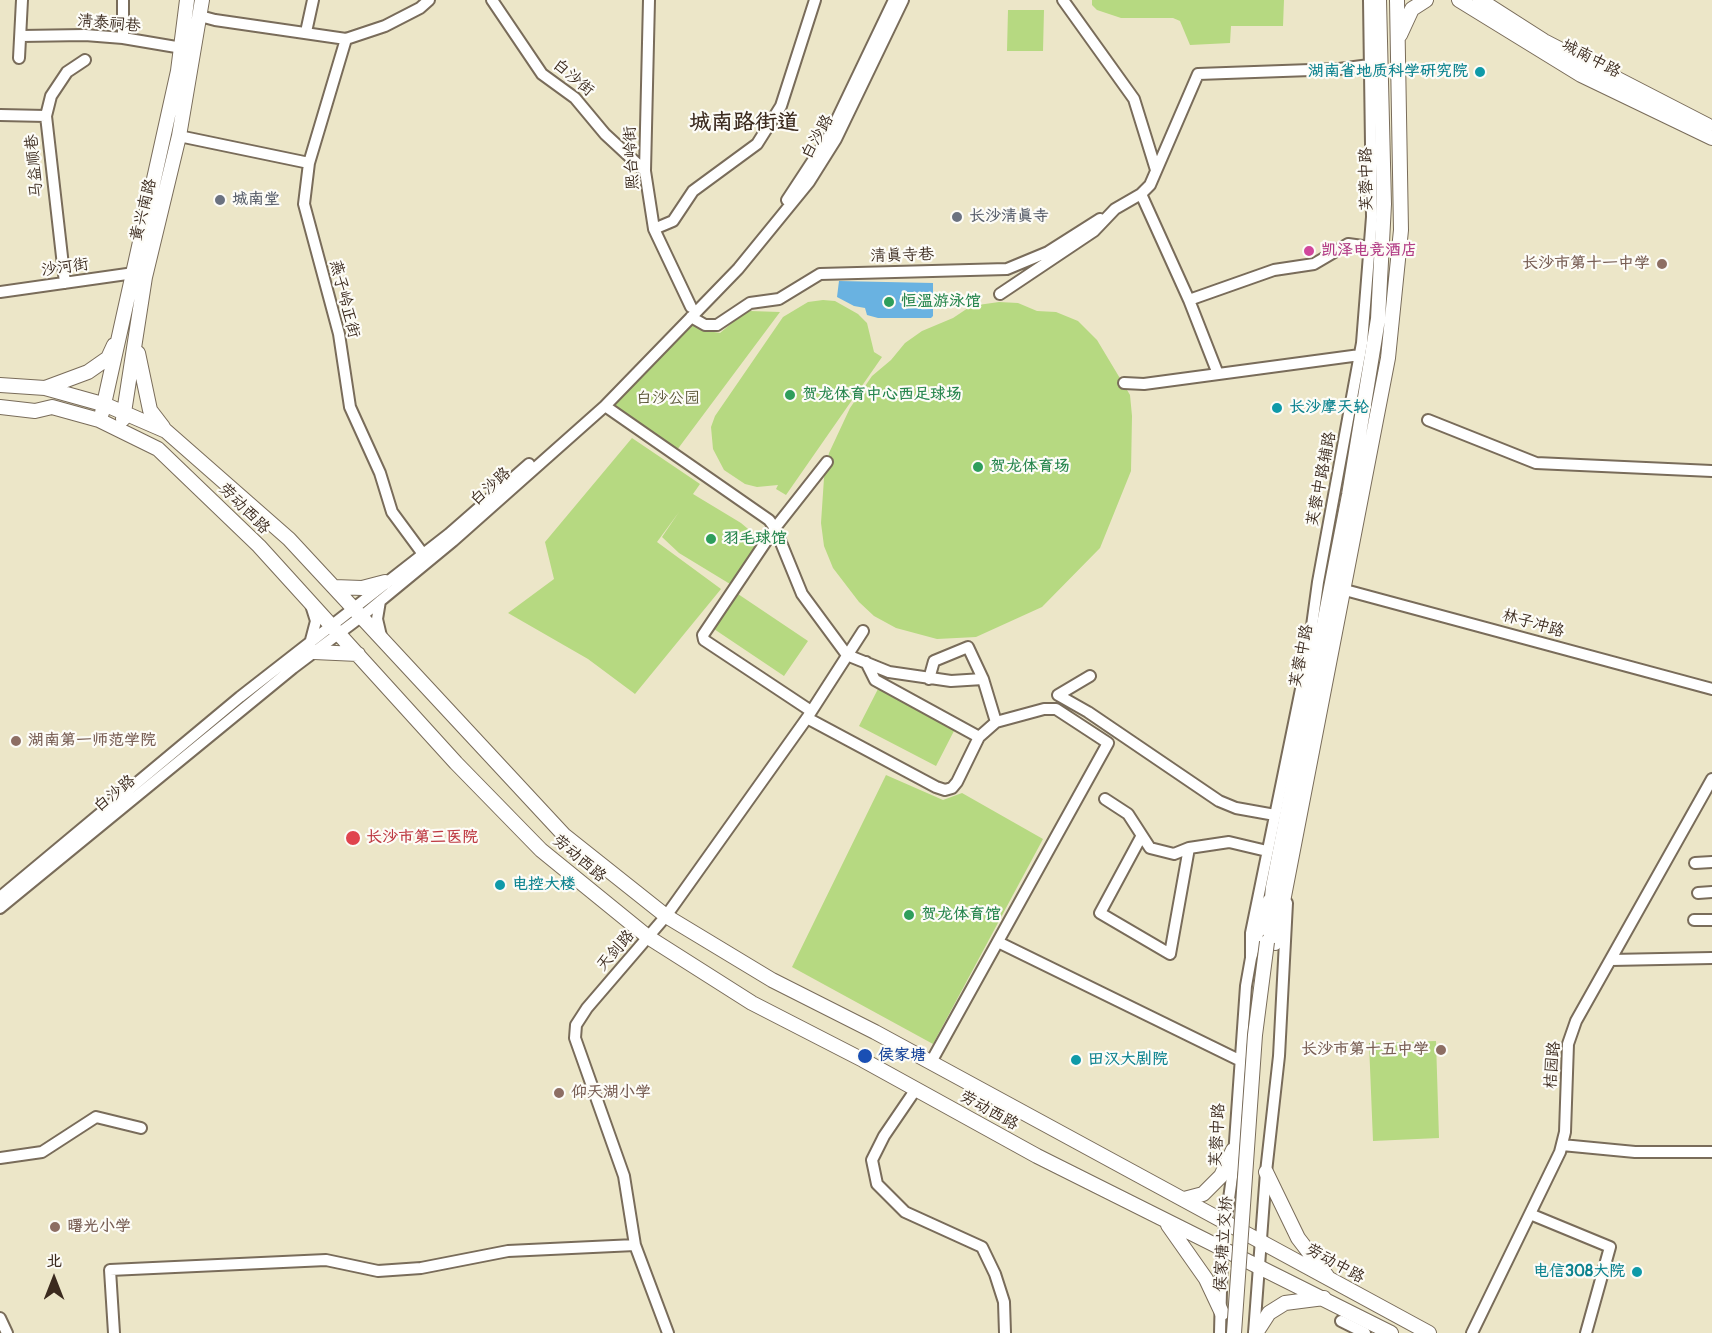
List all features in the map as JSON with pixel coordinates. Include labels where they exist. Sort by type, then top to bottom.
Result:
[{"type":"main road","name":"黄兴南路","points":[[99,420],[106,405],[145,277],[179,136],[188,49],[188,0]]},
{"type":"main road","name":"黄兴南路","points":[[120,428],[125,413],[134,273],[188,49],[200,16],[202,0]]},
{"type":"main road","name":"芙蓉中路","points":[[1288,879],[1388,358],[1400,242],[1396,0]]},
{"type":"main road","points":[[1397,49],[1407,17],[1412,9],[1426,0]]},
{"type":"main road","name":"城南中路","points":[[1459,0],[1581,75],[1691,122],[1712,126]]},
{"type":"main road","name":"城南中路","points":[[1480,0],[1544,41],[1691,122],[1712,139]]},
{"type":"main road","name":"芙蓉中路","points":[[1273,887],[1373,357],[1384,233],[1375,64],[1376,1]]},
{"type":"main road","points":[[45,388],[88,372],[108,358],[130,330]]},
{"type":"main road","points":[[130,330],[150,410],[166,431]]},
{"type":"main road","name":"劳动西路","points":[[0,385],[45,388],[106,405],[166,431],[290,539],[564,835],[666,916],[772,980],[931,1062],[1225,1222]]},
{"type":"main road","name":"劳动西路","points":[[0,407],[34,411],[52,407],[99,420],[120,428],[153,446],[173,462],[259,546],[456,763],[541,850],[648,938],[752,1003],[1038,1156],[1222,1249]]},
{"type":"main road","points":[[334,587],[362,588],[385,582]]},
{"type":"main road","points":[[312,646],[358,654]]},
{"type":"main road","points":[[1271,942],[1288,879]]},
{"type":"main road","points":[[1271,942],[1273,887]]},
{"type":"main road","name":"侯家塘立交桥","points":[[1234,1333],[1256,1023],[1271,942]]},
{"type":"main road","name":"侯家塘立交桥","points":[[1243,1333],[1271,942]]},
{"type":"main road","points":[[1184,1199],[1203,1194],[1221,1176],[1233,1150]]},
{"type":"main road","points":[[1266,1172],[1298,1238],[1330,1281]]},
{"type":"main road","points":[[1165,1221],[1206,1279],[1222,1313]]},
{"type":"main road","name":"劳动中路","points":[[1225,1222],[1429,1333]]},
{"type":"main road","name":"劳动中路","points":[[1222,1249],[1258,1264],[1391,1333]]},
{"type":"main road","points":[[1255,1333],[1269,1313],[1285,1304],[1325,1298]]},
{"type":"street","points":[[19,58],[22,0]]},
{"type":"street","points":[[123,0],[123,38]]},
{"type":"street","points":[[306,33],[313,0]]},
{"type":"street","points":[[200,16],[346,39],[385,26],[420,8],[429,0]]},
{"type":"street","name":"白沙街","points":[[492,0],[542,74],[576,98],[605,134],[645,171]]},
{"type":"street","name":"熙台岭街","points":[[649,0],[645,171],[654,230],[691,312]]},
{"type":"street","points":[[654,230],[673,221],[693,191],[757,144],[781,106],[815,0]]},
{"type":"street","name":"白沙路","points":[[358,611],[380,601],[453,541],[605,406],[691,312],[779,211],[817,157],[894,0]]},
{"type":"street","name":"白沙路","points":[[0,897],[358,611],[385,582],[423,554],[600,402],[738,269],[809,183],[836,139],[903,0]]},
{"type":"street","points":[[1063,0],[1134,99],[1156,170]]},
{"type":"street","name":"清泰祠巷","points":[[21,36],[123,38],[188,49]]},
{"type":"street","name":"燕子岭正街","points":[[346,39],[309,163],[304,204],[339,334],[350,407],[380,473],[392,512],[423,554]]},
{"type":"street","name":"马益顺巷","points":[[64,283],[46,116],[51,96],[67,72],[85,60]]},
{"type":"street","points":[[1000,294],[1094,231],[1115,209],[1141,194],[1150,185],[1198,74],[1339,69],[1375,64]]},
{"type":"street","name":"芙蓉中路辅路","points":[[1251,958],[1251,933],[1308,655],[1318,582],[1360,355],[1371,247],[1375,64]]},
{"type":"street","points":[[0,115],[46,116]]},
{"type":"street","points":[[179,136],[309,163]]},
{"type":"street","points":[[1141,194],[1189,300],[1218,374]]},
{"type":"street","name":"清真寺巷","points":[[691,312],[705,325],[717,325],[750,303],[779,299],[820,274],[1007,269],[1048,252],[1115,209]]},
{"type":"street","points":[[1189,300],[1274,270],[1314,264],[1348,244],[1371,247]]},
{"type":"street","name":"沙河街","points":[[0,292],[134,273]]},
{"type":"street","points":[[1124,383],[1144,384],[1360,355]]},
{"type":"street","points":[[605,406],[769,520],[775,528],[802,594],[848,655],[889,672],[929,679],[983,679]]},
{"type":"street","points":[[1428,420],[1536,463],[1712,471]]},
{"type":"street","points":[[827,462],[775,528],[703,634],[704,640],[809,715],[936,787],[952,788],[979,737],[996,722],[1044,709],[1056,709],[1108,743],[1000,943],[931,1062]]},
{"type":"street","name":"林子冲路","points":[[1345,590],[1712,689]]},
{"type":"street","points":[[310,601],[316,621],[312,646]]},
{"type":"street","points":[[380,601],[377,619],[381,636]]},
{"type":"street","name":"天剑路","points":[[668,1333],[635,1245],[624,1176],[574,1038],[576,1025],[587,1008],[666,916],[809,715],[863,631]]},
{"type":"street","name":"白沙路","points":[[0,908],[312,646]]},
{"type":"street","points":[[929,679],[934,661],[968,647],[983,679],[996,722]]},
{"type":"street","points":[[866,662],[875,680],[979,737]]},
{"type":"street","points":[[1090,675],[1058,695],[1088,712],[1219,801],[1236,808],[1275,814]]},
{"type":"street","name":"桔园路","points":[[1472,1333],[1562,1145],[1565,1132],[1568,1044],[1576,1021],[1712,779]]},
{"type":"street","points":[[1105,799],[1128,814],[1150,848],[1174,854],[1189,848],[1229,842],[1267,851]]},
{"type":"street","points":[[1142,837],[1100,913],[1170,954],[1189,848]]},
{"type":"street","points":[[1695,863],[1712,862]]},
{"type":"street","name":"芙蓉中路","points":[[1258,1264],[1279,1056],[1288,879]]},
{"type":"street","name":"芙蓉中路","points":[[1220,1333],[1222,1249],[1233,1150],[1239,1060],[1251,958],[1273,887]]},
{"type":"street","points":[[1698,892],[1712,892]]},
{"type":"street","points":[[1694,920],[1712,920]]},
{"type":"street","points":[[1000,943],[1239,1060]]},
{"type":"street","points":[[1611,960],[1712,958]]},
{"type":"street","points":[[916,1089],[884,1136],[873,1160],[877,1184],[905,1212],[982,1247],[995,1274],[1004,1302],[1005,1333]]},
{"type":"street","points":[[0,1158],[42,1152],[96,1117],[141,1128]]},
{"type":"street","points":[[1562,1145],[1635,1152],[1712,1152]]},
{"type":"street","points":[[1530,1214],[1610,1247],[1586,1333]]},
{"type":"street","points":[[114,1333],[110,1270],[326,1260],[378,1271],[421,1268],[508,1251],[635,1245]]},
{"type":"street","points":[[1255,1333],[1258,1264]]},
{"type":"street","points":[[0,1318],[7,1333]]},
{"type":"street","points":[[1341,1321],[1365,1333]]},
{"type":"green space","points":[[1092,0],[1284,0],[1283,26],[1231,26],[1230,43],[1190,45],[1180,21],[1173,18],[1121,18],[1097,10],[1092,5]]},
{"type":"green space","points":[[1008,10],[1044,10],[1043,51],[1007,51]]},
{"type":"green space","points":[[835,301],[858,314],[867,323],[874,352],[882,357],[786,495],[776,489],[778,485],[757,487],[745,484],[724,470],[713,449],[711,427],[715,416],[783,317],[808,302]]},
{"type":"green space","name":"贺龙体育场","points":[[999,302],[1018,303],[1037,311],[1056,312],[1078,321],[1097,340],[1130,395],[1131,471],[1100,548],[1042,607],[976,637],[937,639],[896,628],[874,616],[859,602],[833,568],[824,546],[821,523],[824,478],[829,453],[850,408],[872,376],[891,360],[905,343],[922,331],[953,318],[971,306]]},
{"type":"green space","name":"白沙公园","points":[[750,311],[780,312],[677,450],[613,406],[689,323],[702,330],[720,333]]},
{"type":"green space","points":[[632,438],[700,484],[693,494],[741,523],[761,540],[730,584],[679,553],[662,537],[679,512],[657,542],[721,589],[635,694],[588,659],[508,613],[554,579],[545,542]]},
{"type":"green space","points":[[735,592],[808,641],[784,676],[711,627]]},
{"type":"green space","points":[[878,689],[955,729],[936,766],[859,726]]},
{"type":"green space","name":"贺龙体育馆","points":[[886,775],[943,800],[962,793],[1043,839],[933,1044],[792,967]]},
{"type":"green space","points":[[1436,1041],[1439,1138],[1373,1141],[1369,1043]]},
{"type":"water","name":"恒温游泳馆","points":[[839,281],[933,283],[933,316],[931,318],[878,318],[867,315],[865,308],[854,306],[837,297]]},
{"type":"place","name":"湖南省地质科学研究院","points":[[1480,72]]},
{"type":"place","name":"城南堂","points":[[220,200]]},
{"type":"place","name":"长沙清真寺","points":[[957,217]]},
{"type":"place","name":"凯泽电竞酒店","points":[[1309,251]]},
{"type":"place","name":"长沙市第十一中学","points":[[1662,264]]},
{"type":"place","name":"恒温游泳馆","points":[[889,302]]},
{"type":"place","name":"贺龙体育中心西足球场","points":[[790,395]]},
{"type":"place","name":"长沙摩天轮","points":[[1277,408]]},
{"type":"place","name":"贺龙体育场","points":[[978,467]]},
{"type":"place","name":"羽毛球馆","points":[[711,539]]},
{"type":"place","name":"湖南第一师范学院","points":[[16,741]]},
{"type":"place","name":"长沙市第三医院","points":[[353,838]]},
{"type":"place","name":"电控大楼","points":[[500,885]]},
{"type":"place","name":"贺龙体育馆","points":[[909,915]]},
{"type":"place","name":"长沙市第十五中学","points":[[1441,1050]]},
{"type":"place","name":"侯家塘","points":[[865,1056]]},
{"type":"place","name":"田汉大剧院","points":[[1076,1060]]},
{"type":"place","name":"仰天湖小学","points":[[559,1093]]},
{"type":"place","name":"曙光小学","points":[[55,1227]]},
{"type":"place","name":"电信308大院","points":[[1637,1272]]},
{"type":"district","name":"城南路街道","points":[[744,123]]}]
